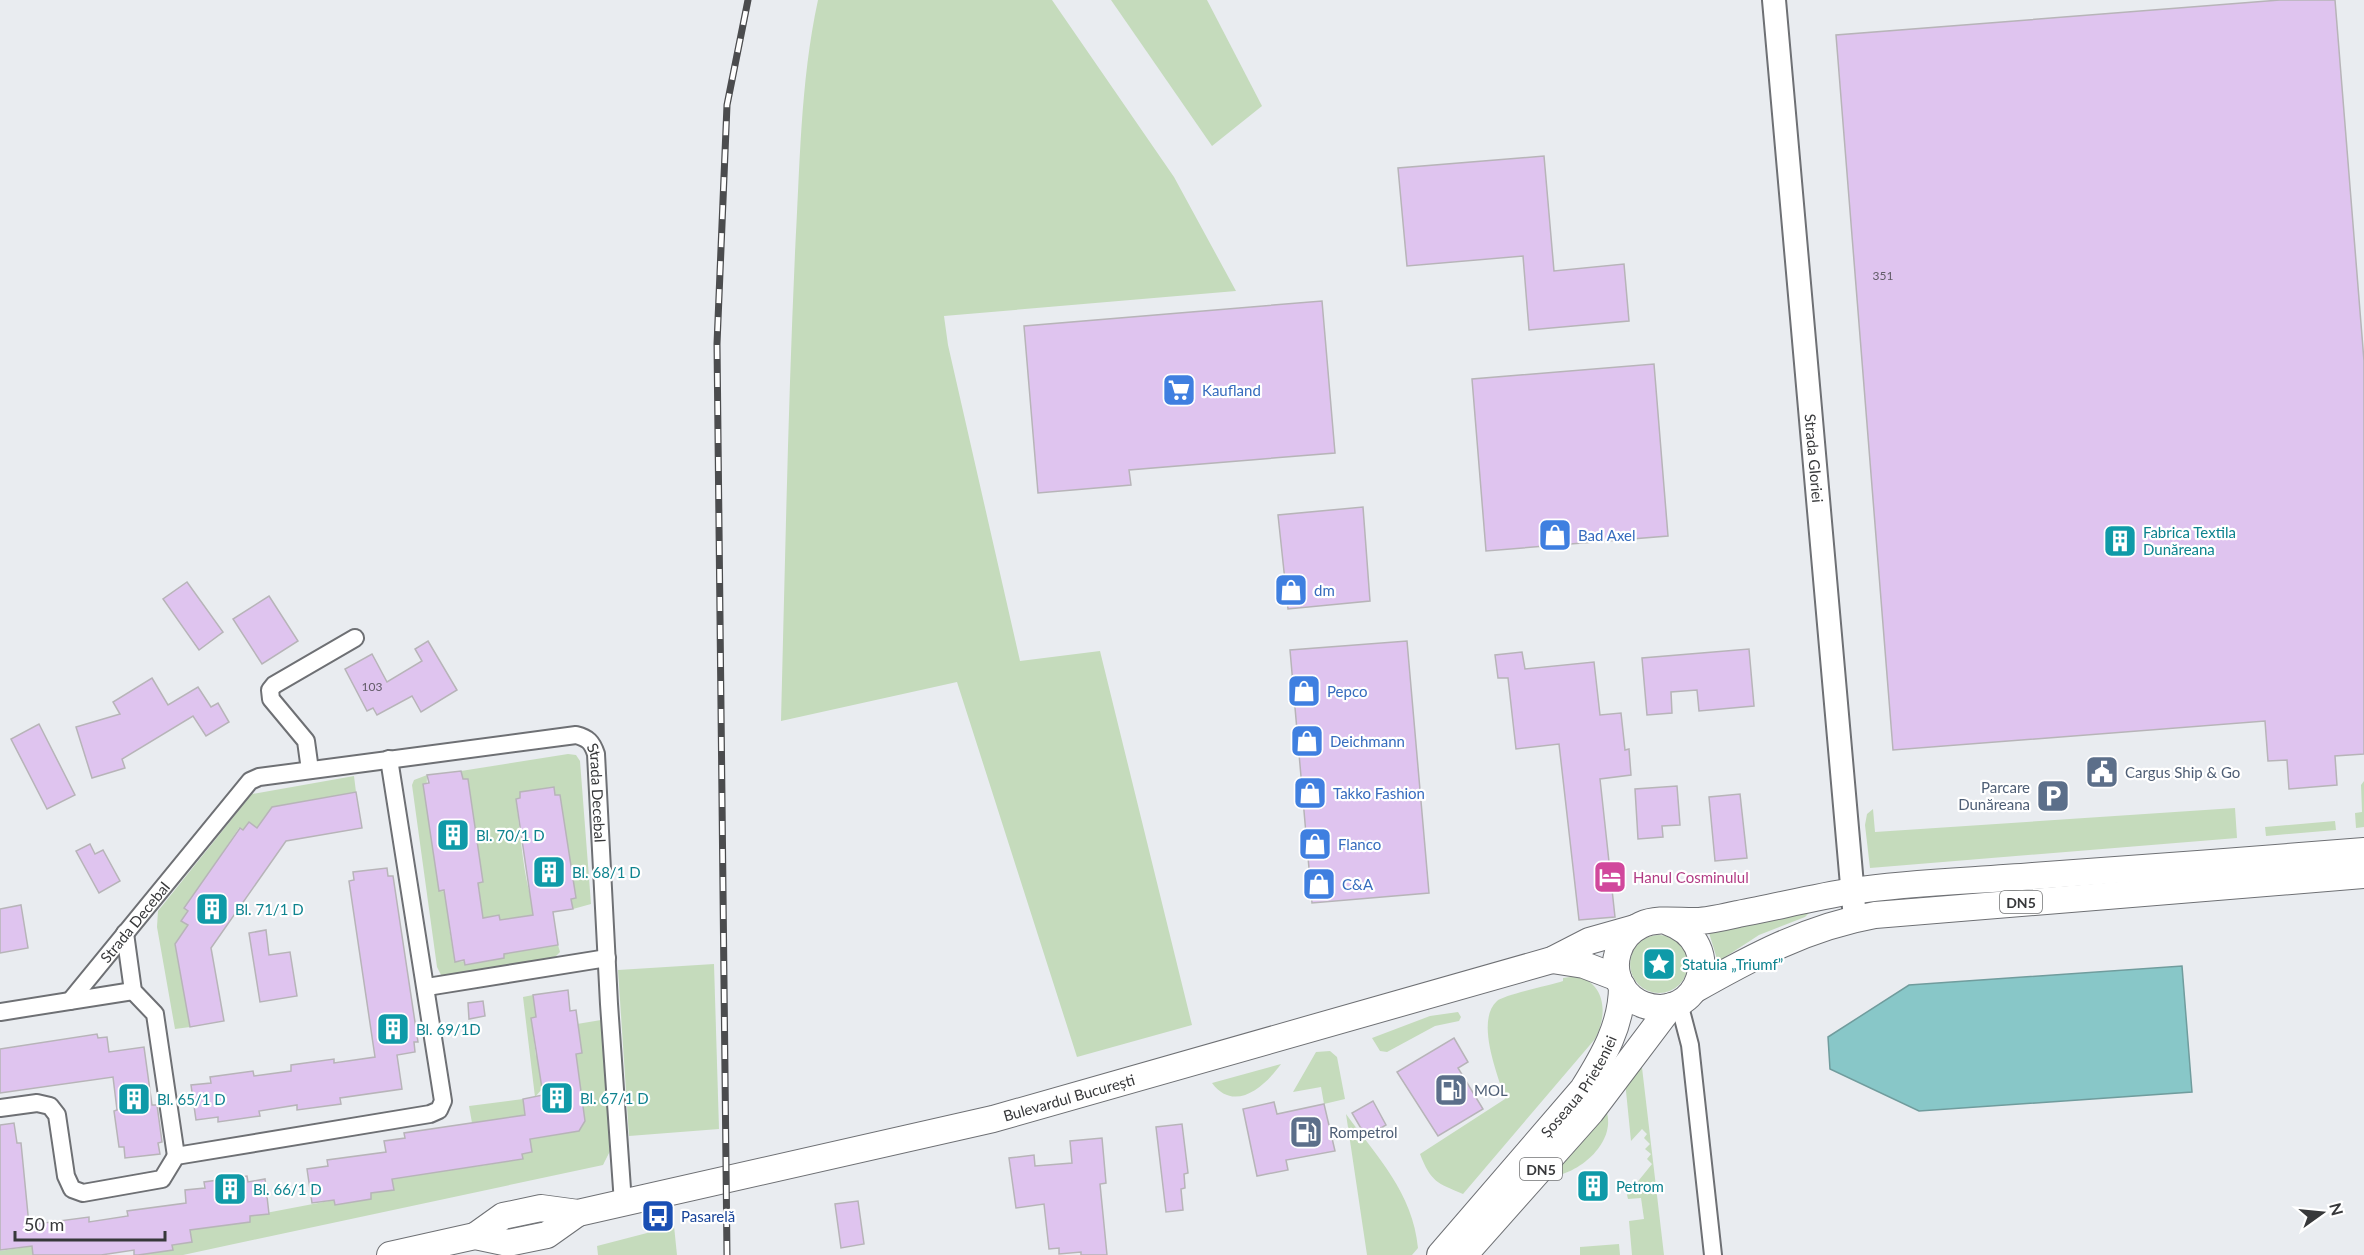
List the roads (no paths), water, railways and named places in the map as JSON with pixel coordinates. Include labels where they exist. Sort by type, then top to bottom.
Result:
[{"type":"main road","name":"Strada Gloriei","points":[[1774,0],[1855,919]]},
{"type":"main road","name":"DN5","points":[[1635,928],[1651,921],[1719,918],[1852,891],[2364,851]]},
{"type":"main road","name":"DN5","points":[[1681,999],[1772,948],[1807,933],[1855,919],[1911,911],[2364,875]]},
{"type":"main road","points":[[1635,928],[1618,950],[1616,969],[1620,982],[1635,1000],[1643,1005],[1662,1008],[1681,999],[1702,970],[1699,949],[1687,931],[1668,922]]},
{"type":"main road","points":[[1552,960],[1589,941],[1635,928]]},
{"type":"main road","points":[[1552,960],[1584,965],[1620,982]]},
{"type":"main road","name":"Bulevardul București","points":[[390,1255],[475,1236],[508,1243],[547,1235],[578,1213],[993,1119],[1552,960]]},
{"type":"main road","name":"Șoseaua Prieteniei","points":[[1440,1255],[1583,1089],[1599,1064],[1617,1025],[1622,1006],[1620,982]]},
{"type":"main road","name":"Șoseaua Prieteniei","points":[[1464,1255],[1615,1082],[1681,999]]},
{"type":"street","points":[[310,770],[306,741],[271,699],[270,690],[274,685],[355,638]]},
{"type":"street","name":"Strada Decebal","points":[[70,1001],[250,781],[259,777],[576,735],[592,742],[596,754],[623,1203]]},
{"type":"street","points":[[176,1156],[430,1114],[439,1110],[444,1101],[389,759]]},
{"type":"street","points":[[0,1108],[37,1103],[50,1106],[57,1115],[66,1176],[72,1189],[83,1192],[162,1179],[176,1156],[155,1014],[133,991],[125,933]]},
{"type":"street","points":[[427,987],[607,958]]},
{"type":"street","points":[[0,1012],[133,991]]},
{"type":"street","points":[[1681,999],[1690,1045],[1713,1255]]},
{"type":"water","points":[[2182,966],[2192,1092],[1919,1111],[1830,1069],[1828,1037],[1909,985]]},
{"type":"railway","points":[[727,1255],[717,344],[727,105],[748,0]]},
{"type":"place","name":"Kaufland","points":[[1179,390]]},
{"type":"place","name":"Bad Axel","points":[[1555,535]]},
{"type":"place","name":"Fabrica Textila Dunăreana","points":[[2120,541]]},
{"type":"place","name":"dm","points":[[1291,590]]},
{"type":"place","name":"Pepco","points":[[1304,691]]},
{"type":"place","name":"Deichmann","points":[[1307,741]]},
{"type":"place","name":"Cargus Ship & Go","points":[[2102,772]]},
{"type":"place","name":"Takko Fashion","points":[[1310,793]]},
{"type":"place","name":"Parcare Dunăreana","points":[[2053,796]]},
{"type":"place","name":"Bl. 70/1 D","points":[[453,835]]},
{"type":"place","name":"Flanco","points":[[1315,844]]},
{"type":"place","name":"Bl. 68/1 D","points":[[549,872]]},
{"type":"place","name":"Hanul Cosminulul","points":[[1610,877]]},
{"type":"place","name":"C&A","points":[[1319,884]]},
{"type":"place","name":"Bl. 71/1 D","points":[[212,909]]},
{"type":"place","name":"Statuia „Triumf”","points":[[1659,964]]},
{"type":"place","name":"Bl. 69/1D","points":[[393,1029]]},
{"type":"place","name":"MOL","points":[[1451,1090]]},
{"type":"place","name":"Bl. 67/1 D","points":[[557,1098]]},
{"type":"place","name":"Bl. 65/1 D","points":[[134,1099]]},
{"type":"place","name":"Rompetrol","points":[[1306,1132]]},
{"type":"place","name":"Petrom","points":[[1593,1186]]},
{"type":"place","name":"Bl. 66/1 D","points":[[230,1189]]},
{"type":"place","name":"Pasarelă","points":[[658,1216]]}]
